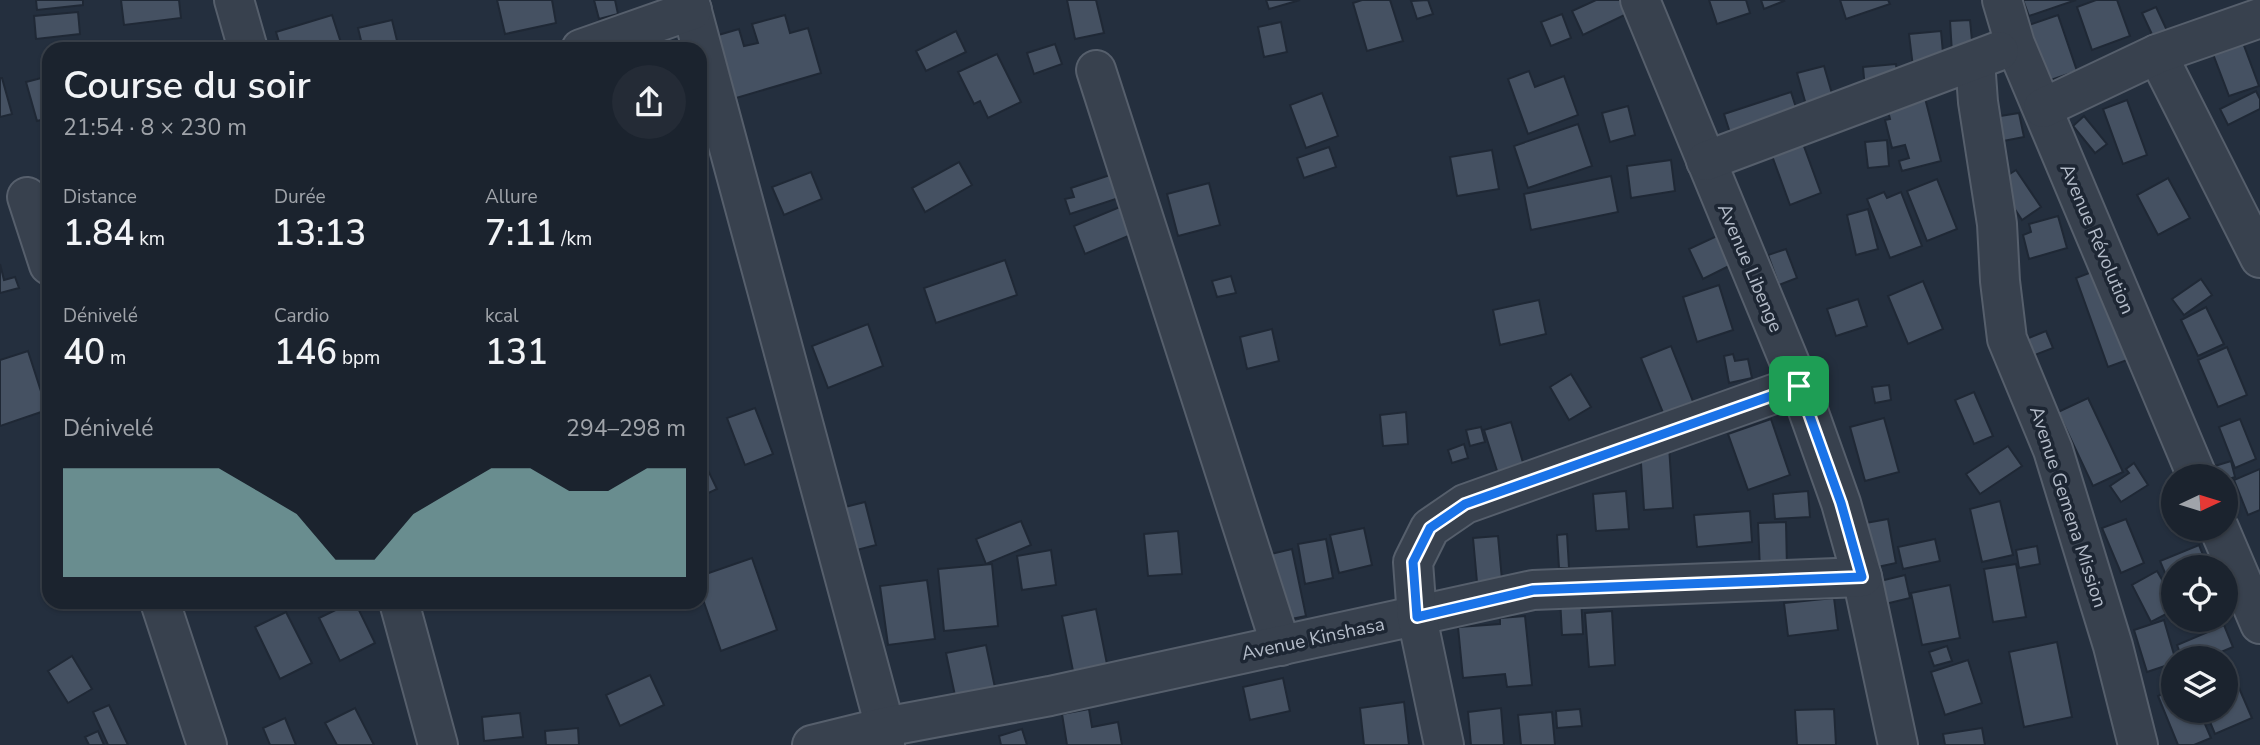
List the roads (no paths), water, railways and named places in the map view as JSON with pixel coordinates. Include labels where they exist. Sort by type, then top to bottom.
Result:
[{"type":"street","points":[[234,0],[246,42]]},
{"type":"street","name":"Avenue Libenge","points":[[1640,0],[1799,386],[1841,503],[1862,577],[1898,745]]},
{"type":"street","name":"Avenue Révolution","points":[[2001,0],[2015,44],[2192,464]]},
{"type":"street","points":[[598,42],[690,5],[700,42]]},
{"type":"street","points":[[2043,108],[2157,54],[2260,18]]},
{"type":"street","points":[[1706,161],[2015,44]]},
{"type":"street","points":[[2157,54],[2260,258]]},
{"type":"street","name":"Avenue Gemena Mission","points":[[1975,61],[1978,103],[1997,224],[2007,340],[2053,450],[2113,646],[2138,745]]},
{"type":"street","points":[[707,69],[885,736]]},
{"type":"street","points":[[1096,70],[1282,646]]},
{"type":"street","points":[[25,197],[42,245]]},
{"type":"street","points":[[1444,745],[1417,617],[1413,562],[1430,528],[1465,504],[1799,386]]},
{"type":"street","points":[[2225,541],[2260,624]]},
{"type":"street","name":"Avenue Kinshasa","points":[[812,745],[885,736],[1050,696],[1533,590],[1862,577]]},
{"type":"street","points":[[162,609],[207,745]]},
{"type":"street","points":[[401,609],[438,745]]}]
